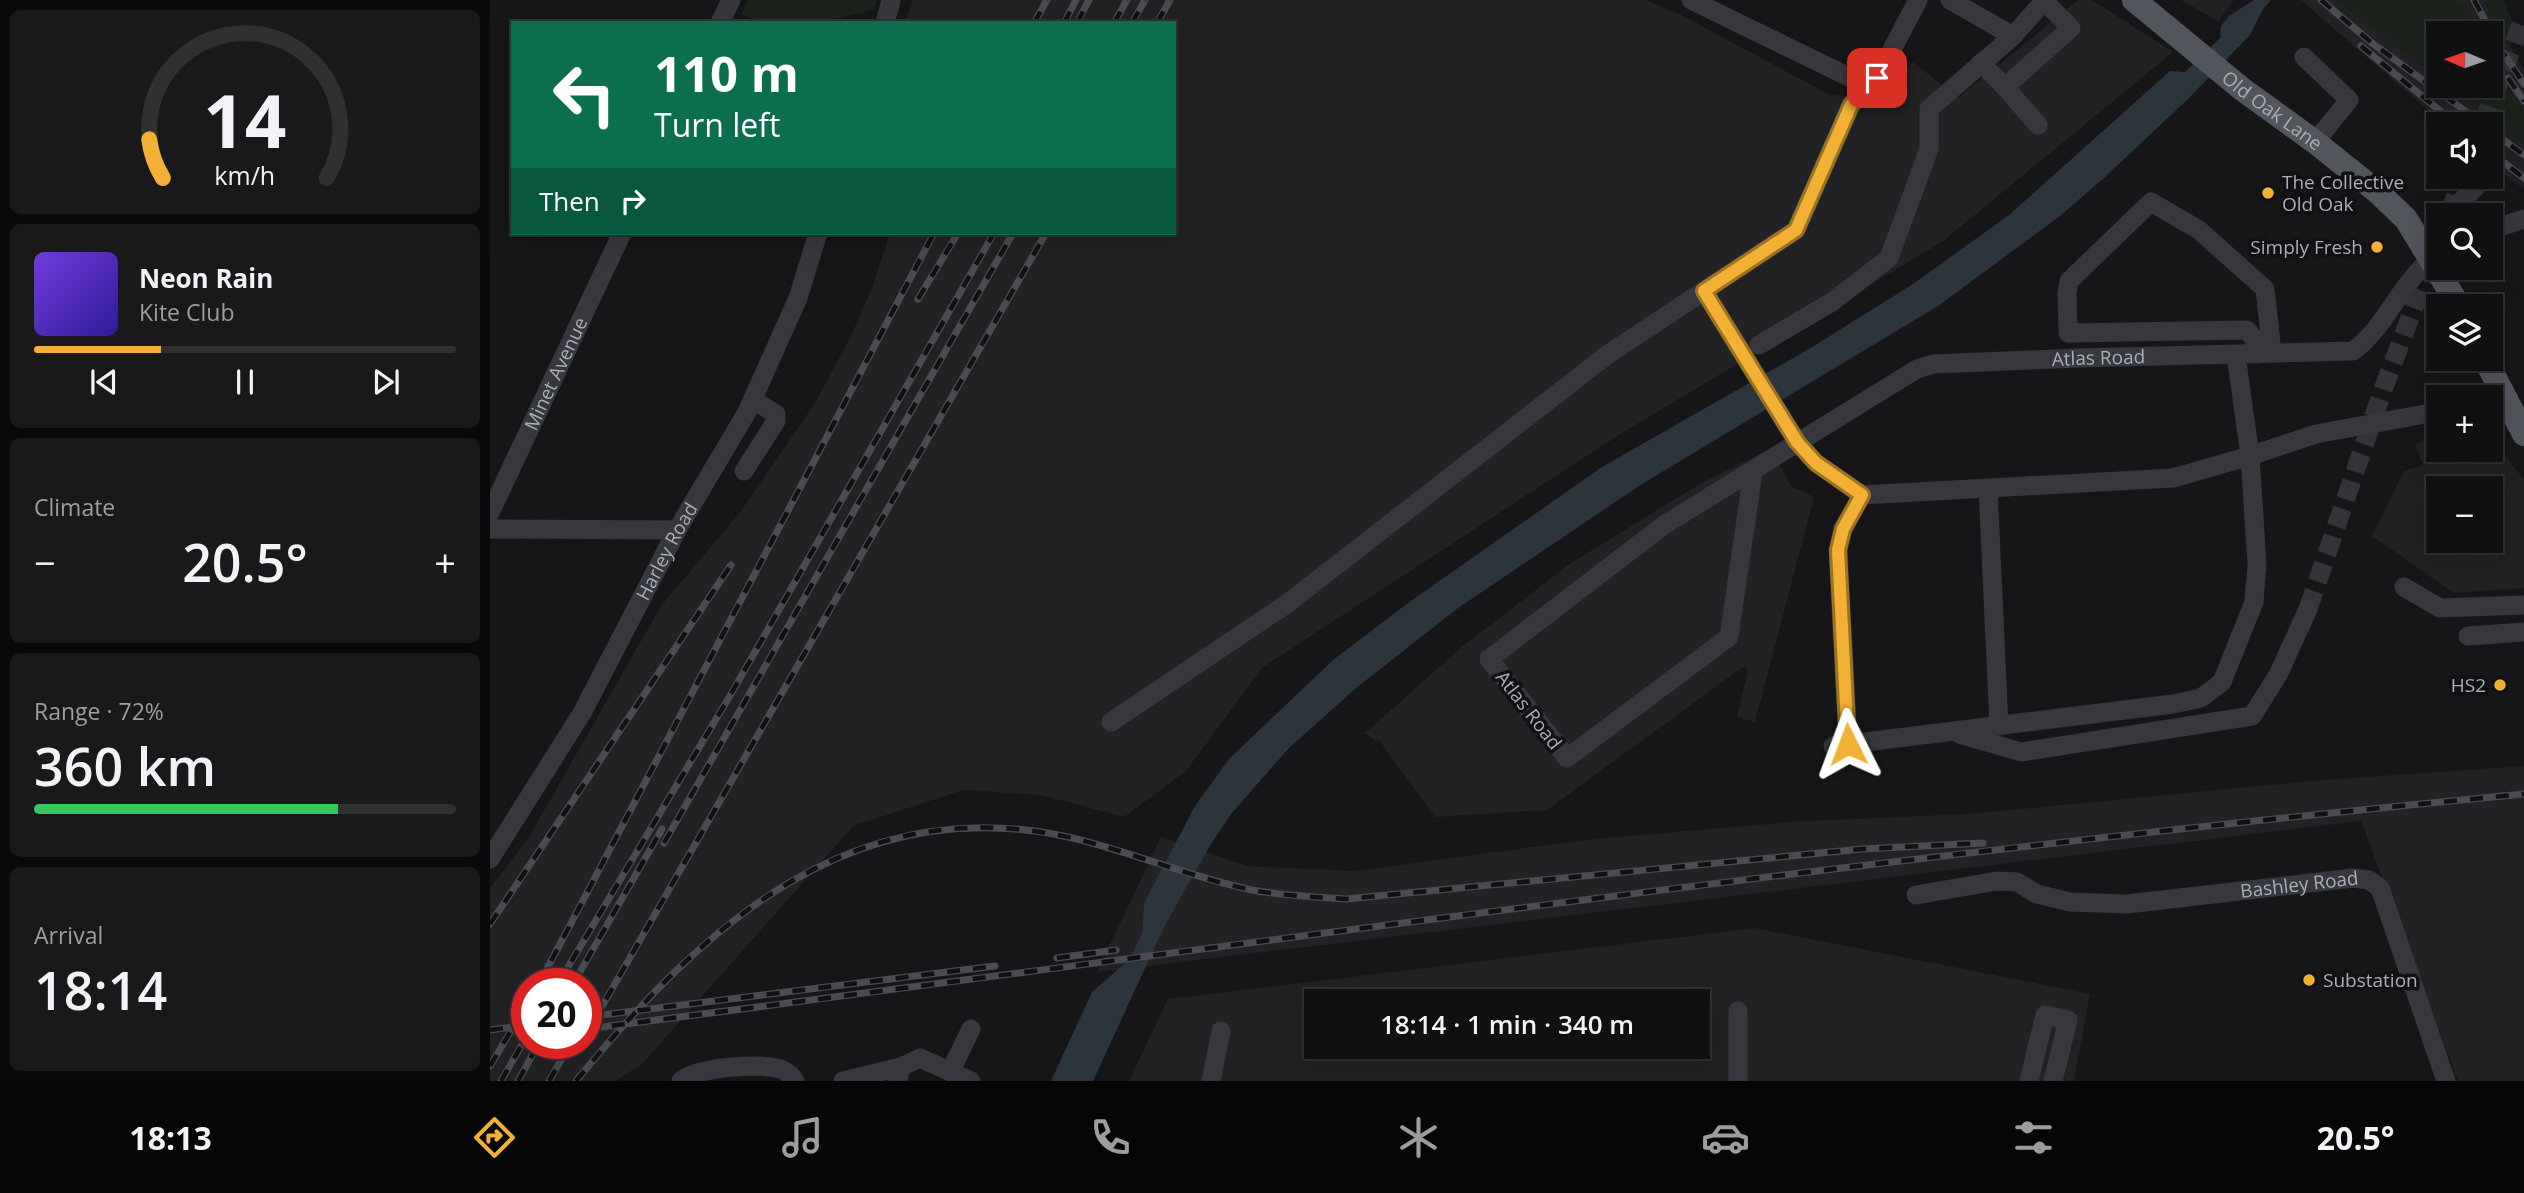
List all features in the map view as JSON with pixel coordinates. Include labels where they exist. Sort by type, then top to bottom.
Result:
[{"type":"main road","name":"Old Oak Lane","points":[[2134,0],[2226,76],[2380,194],[2406,219],[2426,245]]},
{"type":"main road","points":[[2491,371],[2524,434]]},
{"type":"street","points":[[721,21],[731,0]]},
{"type":"street","points":[[886,21],[891,0]]},
{"type":"street","points":[[1691,0],[1851,78]]},
{"type":"street","points":[[1111,722],[1288,603],[1607,355],[1796,230],[1851,105],[1877,78],[1918,0]]},
{"type":"street","points":[[1950,0],[2013,36]]},
{"type":"street","points":[[1749,347],[1832,302],[1889,258],[1929,149],[1928,109],[2013,36],[2044,1],[2071,28],[2005,87]]},
{"type":"street","points":[[2304,57],[2348,100],[2315,142]]},
{"type":"street","points":[[1981,63],[2038,125]]},
{"type":"street","points":[[2459,203],[2474,189]]},
{"type":"street","points":[[2151,202],[2199,230],[2265,289],[2264,353],[2247,330],[2068,333],[2069,281],[2151,202]]},
{"type":"street","points":[[2503,226],[2524,219]]},
{"type":"street","name":"Minet Avenue","points":[[490,513],[621,235]]},
{"type":"street","name":"Harley Road","points":[[490,859],[582,713],[677,530],[753,400],[798,298],[817,235]]},
{"type":"street","name":"Atlas Road","points":[[1753,471],[1729,636],[1567,758],[1489,659],[1664,525],[1753,471],[1794,438],[1917,369],[1933,364],[2353,351],[2364,343],[2412,277],[2426,264]]},
{"type":"street","points":[[1704,291],[1749,347],[1794,438],[1816,463],[1862,495],[2172,478],[2316,434],[2426,414]]},
{"type":"street","points":[[1862,495],[1843,529],[1838,550],[1840,745],[2173,704],[2201,698],[2222,682],[2254,602],[2257,564],[2250,456],[2236,355]]},
{"type":"street","points":[[744,471],[776,421],[776,414],[753,400]]},
{"type":"street","points":[[1988,488],[1998,726]]},
{"type":"street","points":[[490,529],[677,530]]},
{"type":"street","points":[[2404,587],[2440,608],[2524,605]]},
{"type":"street","points":[[1951,732],[2021,752],[2252,716],[2278,675],[2308,609]]},
{"type":"street","points":[[2468,636],[2524,632]]},
{"type":"street","name":"Bashley Road","points":[[1916,895],[1997,881],[2017,882],[2037,894],[2070,902],[2127,904],[2353,878],[2369,880],[2380,888],[2446,1081]]},
{"type":"street","points":[[1738,1011],[1738,1081]]},
{"type":"street","points":[[2029,1081],[2045,1015],[2068,1020],[2053,1081]]},
{"type":"street","points":[[950,1072],[971,1029]]},
{"type":"street","points":[[1211,1081],[1221,1031]]},
{"type":"street","points":[[843,1081],[900,1074],[920,1058],[971,1081]]},
{"type":"street","points":[[681,1081],[685,1077],[711,1070],[771,1067],[790,1074],[795,1081]]},
{"type":"shaded area","points":[[748,0],[877,0],[874,10],[818,21],[762,21],[742,14]]},
{"type":"shaded area","points":[[913,0],[1646,0],[1681,15],[1830,95],[1883,97],[1913,62],[1958,98],[2078,0],[2092,0],[2173,52],[1942,242],[1625,431],[1263,667],[1186,771],[1124,817],[1041,795],[963,790],[853,826],[643,1063],[616,1081],[490,1081],[490,888],[529,837],[661,606],[741,511],[815,403],[850,338],[872,288],[889,235],[1176,235],[1176,21],[906,21]]},
{"type":"shaded area","points":[[2181,0],[2234,0],[2218,21]]},
{"type":"shaded area","points":[[2254,0],[2271,0],[2263,9],[2250,35],[2188,99],[2060,216],[1938,306],[1642,484],[1458,608],[1355,689],[1289,748],[1231,814],[1211,844],[1165,925],[1093,1081],[1051,1081],[1092,992],[1130,959],[1142,933],[1144,903],[1195,806],[1229,759],[1333,660],[1408,603],[1602,467],[1809,349],[1913,284],[2009,215],[2170,71],[2185,72],[2220,38],[2221,26],[2229,16]]},
{"type":"shaded area","points":[[2301,0],[2337,0],[2426,68],[2426,98],[2464,98],[2482,112],[2430,112]]},
{"type":"shaded area","points":[[2337,0],[2457,0],[2468,21],[2426,21],[2426,68]]},
{"type":"shaded area","points":[[2457,0],[2483,0],[2495,21],[2468,21]]},
{"type":"shaded area","points":[[2483,0],[2504,0],[2520,41],[2507,44],[2503,37],[2503,21],[2494,21]]},
{"type":"shaded area","points":[[2503,34],[2524,70],[2524,110],[2503,80]]},
{"type":"shaded area","points":[[2503,80],[2524,110],[2524,145],[2503,128],[2503,112],[2482,112],[2464,98],[2503,98]]},
{"type":"shaded area","points":[[2503,128],[2524,145],[2524,189],[2503,174]]},
{"type":"shaded area","points":[[2426,439],[2426,462],[2503,462],[2503,452],[2524,480],[2524,588],[2454,593],[2372,536],[2404,471],[2423,465],[2415,444]]},
{"type":"shaded area","points":[[1770,449],[1792,487],[1814,497],[1755,722],[1737,717],[1748,670],[1743,667],[1547,810],[1435,817],[1379,740],[1375,741],[1365,733],[1463,646],[1571,563],[1698,485]]},
{"type":"shaded area","points":[[2524,766],[2524,1081],[2458,1081],[2361,821],[1097,972],[1161,837],[1247,866],[1355,871],[1594,839],[1804,821],[1969,814],[2310,781]]},
{"type":"shaded area","points":[[1755,928],[2090,994],[2074,1081],[1129,1081],[1168,999]]},
{"type":"tunnel","points":[[2488,112],[2524,17]]},
{"type":"tunnel","points":[[2453,203],[2458,189]]},
{"type":"tunnel","points":[[2308,609],[2384,387],[2426,275]]},
{"type":"railway","points":[[1035,21],[1047,0]]},
{"type":"railway","points":[[1065,21],[1076,0]]},
{"type":"railway","points":[[1078,21],[1089,0]]},
{"type":"railway","points":[[1115,21],[1127,0]]},
{"type":"railway","points":[[1133,21],[1145,0]]},
{"type":"railway","points":[[1158,21],[1170,0]]},
{"type":"railway","points":[[2321,0],[2372,43],[2467,112]]},
{"type":"railway","points":[[2474,0],[2500,48],[2524,84]]},
{"type":"railway","points":[[2361,46],[2441,112]]},
{"type":"railway","points":[[2508,78],[2524,101]]},
{"type":"railway","points":[[2503,140],[2524,155]]},
{"type":"railway","points":[[2503,162],[2524,178]]},
{"type":"railway","points":[[547,968],[933,235]]},
{"type":"railway","points":[[918,299],[957,235]]},
{"type":"railway","points":[[568,968],[731,694],[993,235]]},
{"type":"railway","points":[[664,843],[1012,235]]},
{"type":"railway","points":[[602,1006],[1045,235]]},
{"type":"railway","points":[[490,924],[731,565]]},
{"type":"railway","points":[[602,1027],[1796,874],[2281,818],[2524,794]]},
{"type":"railway","points":[[576,1081],[676,971],[730,923],[788,883],[850,853],[917,834],[990,828],[1068,837],[1252,890],[1346,899],[1862,849],[1983,843]]},
{"type":"railway","points":[[582,968],[662,829]]},
{"type":"railway","points":[[1057,958],[1116,950]]},
{"type":"railway","points":[[602,1015],[995,966]]},
{"type":"railway","points":[[490,1030],[511,1027]]},
{"type":"railway","points":[[490,1066],[511,1031]]},
{"type":"railway","points":[[501,1081],[514,1059]]},
{"type":"railway","points":[[518,1081],[530,1059]]},
{"type":"railway","points":[[549,1081],[562,1059]]},
{"type":"place","name":"The Collective Old Oak","points":[[2268,193]]},
{"type":"place","name":"Simply Fresh","points":[[2377,247]]},
{"type":"place","name":"HS2","points":[[2500,685]]},
{"type":"place","name":"Substation","points":[[2309,980]]},
{"type":"route","points":[[1848,744],[1838,550],[1843,529],[1862,495],[1816,463],[1797,442],[1704,291],[1796,230],[1851,105],[1877,78]]}]
